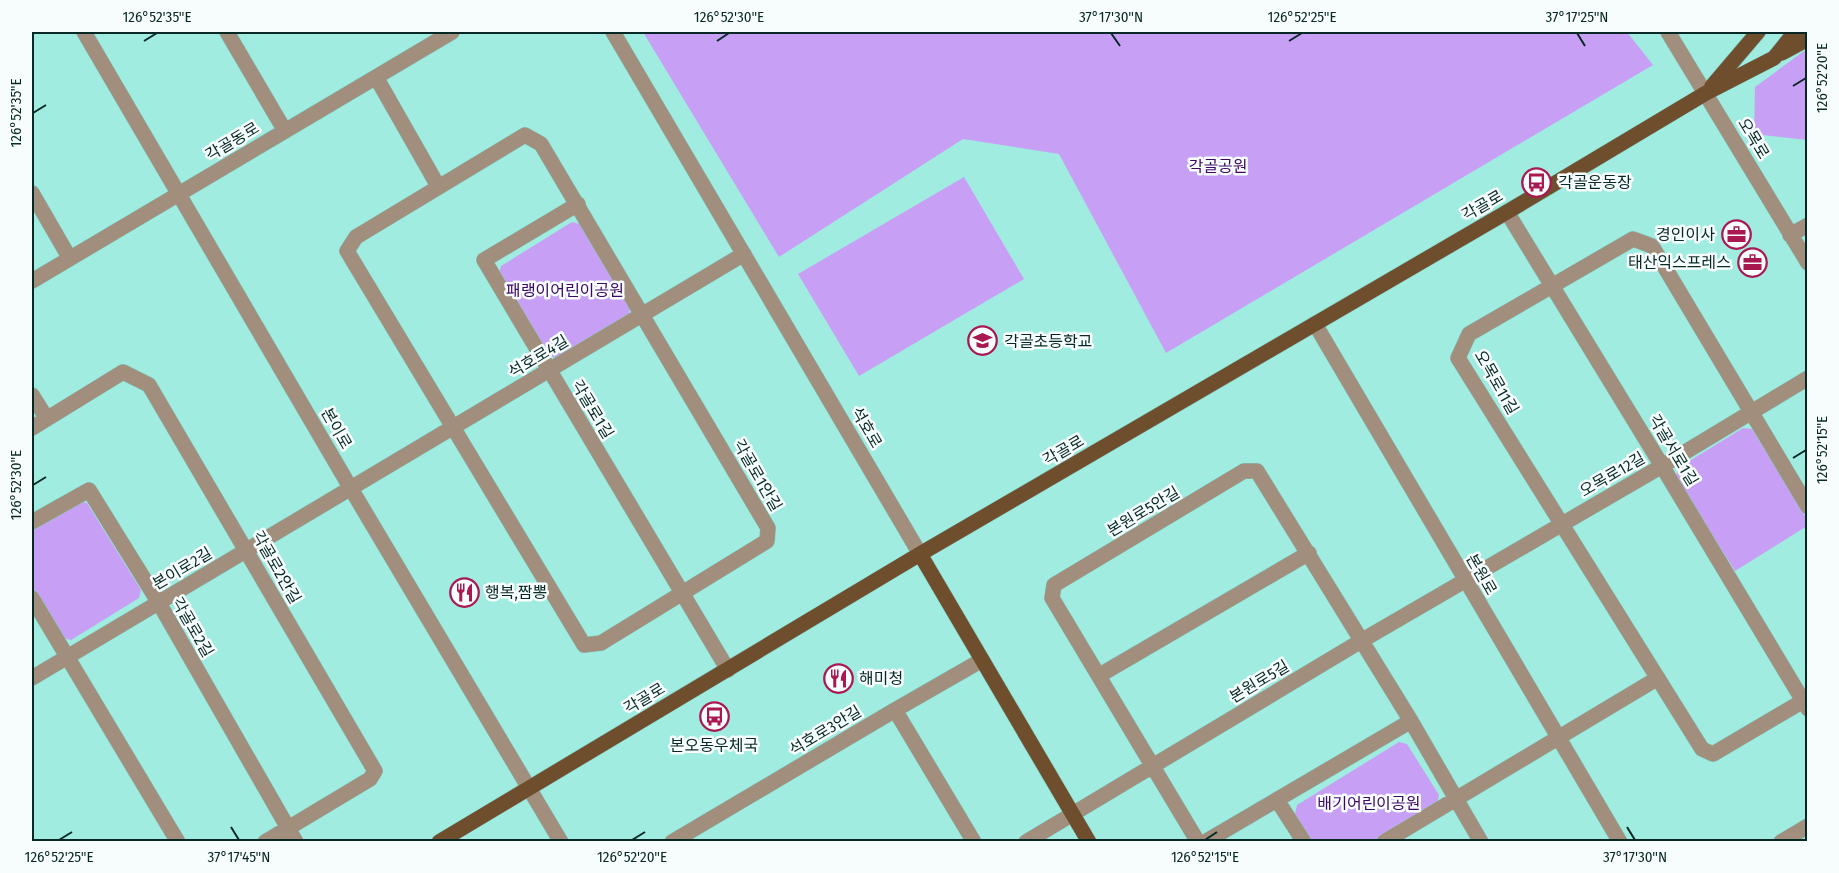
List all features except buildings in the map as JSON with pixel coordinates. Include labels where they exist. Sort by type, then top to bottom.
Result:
[{"type":"main road","name":"각골로","points":[[1707,93],[1758,32]]},
{"type":"main road","name":"각골로","points":[[439,842],[920,554],[1707,93],[1774,58],[1795,32]]},
{"type":"main road","points":[[1774,58],[1808,39]]},
{"type":"main road","name":"석호로","points":[[920,554],[1089,842]]},
{"type":"street","name":"본이로","points":[[84,32],[561,842]]},
{"type":"street","points":[[227,32],[285,130]]},
{"type":"street","name":"각골동로","points":[[32,281],[452,32]]},
{"type":"street","name":"석호로","points":[[613,32],[920,554]]},
{"type":"street","name":"오목로","points":[[1668,32],[1808,263]]},
{"type":"street","points":[[376,76],[438,186]]},
{"type":"street","name":"각골로1안길","points":[[525,135],[541,144],[578,204],[768,528],[767,541],[601,643],[584,645],[347,251],[356,237],[525,135]]},
{"type":"street","points":[[32,193],[69,258]]},
{"type":"street","name":"각골로1길","points":[[578,204],[484,260],[728,670]]},
{"type":"street","name":"각골서로1길","points":[[1506,212],[1806,702]]},
{"type":"street","points":[[1791,235],[1808,225]]},
{"type":"street","name":"오목로11길","points":[[1806,702],[1713,754],[1702,749],[1458,358],[1469,334],[1633,239],[1652,246],[1808,507]]},
{"type":"street","name":"석호로4길","points":[[350,487],[550,371],[744,254]]},
{"type":"street","name":"본원로","points":[[1316,324],[1620,842]]},
{"type":"street","name":"각골로2안길","points":[[32,428],[123,372],[148,385],[375,771],[370,779],[292,835],[265,842]]},
{"type":"street","name":"오목로12길","points":[[1465,581],[1808,378]]},
{"type":"street","points":[[32,395],[46,419]]},
{"type":"street","name":"본원로5안길","points":[[1198,842],[1052,598],[1054,585],[1244,471],[1257,471],[1411,721],[1481,842]]},
{"type":"street","name":"본이로2길","points":[[32,678],[350,487]]},
{"type":"street","name":"각골로2길","points":[[32,522],[89,490],[159,603],[292,835]]},
{"type":"street","points":[[1100,675],[1309,553]]},
{"type":"street","name":"본원로5길","points":[[1026,842],[1465,581]]},
{"type":"street","points":[[32,598],[178,842]]},
{"type":"street","name":"석호로3안길","points":[[672,842],[982,660]]},
{"type":"street","points":[[1384,842],[1658,678]]},
{"type":"street","points":[[895,710],[974,842]]},
{"type":"street","points":[[1205,842],[1411,721]]},
{"type":"street","points":[[1277,800],[1304,842]]},
{"type":"street","points":[[1781,842],[1808,826]]},
{"type":"green space","name":"각골공원","points":[[643,32],[1627,32],[1653,65],[1166,353],[1059,154],[963,139],[779,257]]},
{"type":"green space","points":[[1807,50],[1807,140],[1754,134],[1755,87]]},
{"type":"green space","points":[[964,177],[1024,279],[859,376],[798,274]]},
{"type":"green space","name":"패랭이어린이공원","points":[[572,222],[580,224],[631,305],[629,314],[558,358],[549,356],[499,274],[501,266]]},
{"type":"green space","points":[[1743,428],[1752,429],[1807,519],[1807,526],[1735,571],[1676,477],[1678,468]]},
{"type":"green space","points":[[78,501],[87,503],[141,590],[139,598],[71,640],[63,638],[32,588],[32,530]]},
{"type":"green space","name":"배기어린이공원","points":[[1399,742],[1407,744],[1439,795],[1437,804],[1376,841],[1312,841],[1295,814],[1297,805]]},
{"type":"place","name":"각골운동장","points":[[1537,182]]},
{"type":"place","name":"경인이사","points":[[1736,234]]},
{"type":"place","name":"태산익스프레스","points":[[1752,262]]},
{"type":"place","name":"각골초등학교","points":[[983,341]]},
{"type":"place","name":"행복,짬뽕","points":[[464,592]]},
{"type":"place","name":"해미청","points":[[838,678]]},
{"type":"place","name":"본오동우체국","points":[[714,717]]}]
